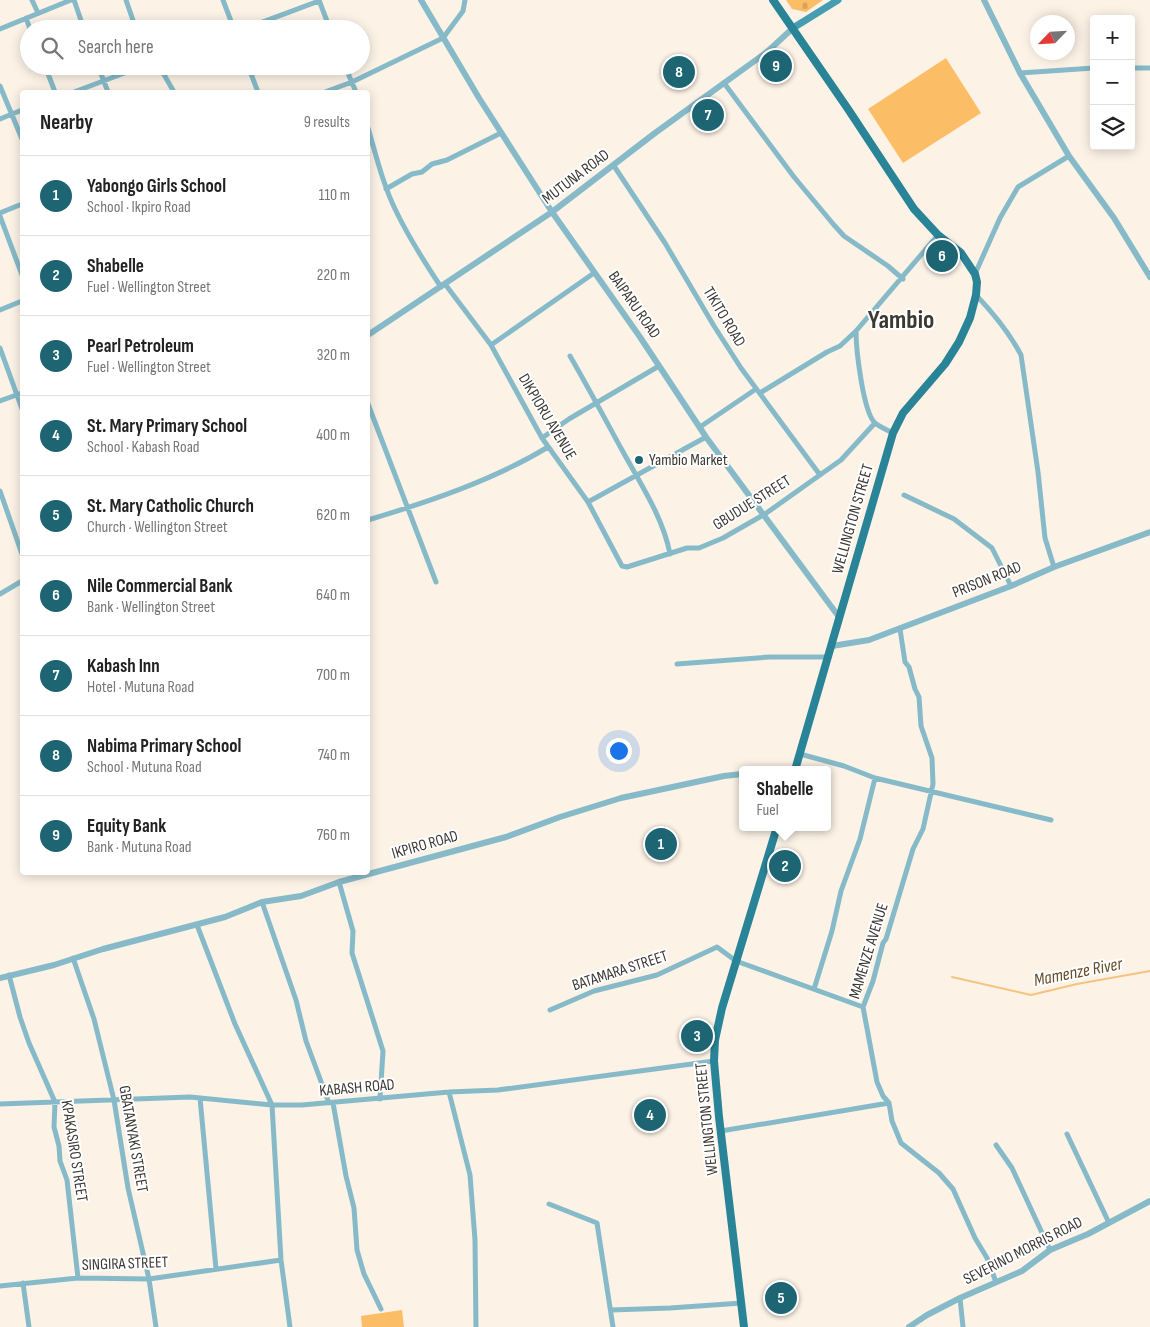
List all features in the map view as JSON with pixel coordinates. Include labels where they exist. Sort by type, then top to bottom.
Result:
[{"type":"main road","points":[[773,0],[794,28],[914,209],[938,235],[961,253],[975,274]]},
{"type":"main road","points":[[794,28],[838,0]]},
{"type":"main road","name":"WELLINGTON STREET","points":[[796,766],[893,432],[903,413],[945,364],[959,342],[970,318],[976,295],[977,282],[975,274]]},
{"type":"main road","name":"WELLINGTON STREET","points":[[744,1327],[714,1062],[722,1008],[777,831]]},
{"type":"street","points":[[32,0],[38,13]]},
{"type":"street","points":[[21,20],[72,0],[80,20]]},
{"type":"street","points":[[126,0],[133,20]]},
{"type":"street","points":[[223,0],[231,20]]},
{"type":"street","points":[[267,20],[319,0],[327,20]]},
{"type":"street","name":"BAIPARU ROAD","points":[[420,0],[501,133],[552,212],[640,336],[706,437],[765,514],[839,617]]},
{"type":"street","points":[[370,73],[443,38],[463,11],[465,0]]},
{"type":"street","points":[[984,0],[1020,73],[1069,156],[1114,218],[1150,277]]},
{"type":"street","points":[[0,29],[20,21]]},
{"type":"street","name":"MUTUNA ROAD","points":[[370,334],[552,212],[766,52],[794,28]]},
{"type":"street","points":[[1020,73],[1090,68]]},
{"type":"street","points":[[1135,68],[1150,68]]},
{"type":"street","points":[[48,75],[54,90]]},
{"type":"street","points":[[101,75],[107,90]]},
{"type":"street","points":[[79,90],[119,75]]},
{"type":"street","points":[[164,75],[173,90]]},
{"type":"street","points":[[251,75],[257,90]]},
{"type":"street","points":[[349,75],[355,90]]},
{"type":"street","points":[[330,90],[366,75]]},
{"type":"street","points":[[724,83],[794,177],[844,236],[888,266],[903,279]]},
{"type":"street","points":[[0,86],[20,135]]},
{"type":"street","points":[[0,119],[20,111]]},
{"type":"street","points":[[386,189],[412,174],[422,172],[432,164],[447,160],[501,133]]},
{"type":"street","name":"DIKPIORU AVENUE","points":[[370,135],[386,189],[395,210],[420,254],[443,286],[491,345],[542,438],[588,502],[622,566]]},
{"type":"street","points":[[975,274],[1000,218],[1018,188],[1069,156]]},
{"type":"street","name":"TIKITO ROAD","points":[[614,166],[666,243],[714,326],[758,391],[820,475]]},
{"type":"street","points":[[20,205],[0,215],[20,270]]},
{"type":"street","points":[[700,427],[758,391],[840,346],[903,279],[938,235]]},
{"type":"street","points":[[491,345],[594,273]]},
{"type":"street","points":[[976,295],[1012,338],[1021,355],[1045,538],[1054,566]]},
{"type":"street","points":[[0,310],[20,302]]},
{"type":"street","points":[[856,331],[856,343],[866,402],[875,423],[893,432]]},
{"type":"street","points":[[0,348],[20,394],[0,401]]},
{"type":"street","points":[[570,356],[598,402],[636,475],[667,538],[670,554]]},
{"type":"street","points":[[542,438],[659,366]]},
{"type":"street","points":[[370,409],[436,582]]},
{"type":"street","name":"GBUDUE STREET","points":[[622,566],[626,567],[687,548],[699,548],[723,538],[765,514],[799,488],[841,460],[875,423]]},
{"type":"street","points":[[588,502],[706,437]]},
{"type":"street","points":[[370,519],[407,508],[490,476],[518,464],[548,447]]},
{"type":"street","points":[[0,491],[20,548]]},
{"type":"street","points":[[904,494],[954,519],[992,548],[1011,586]]},
{"type":"street","name":"PRISON ROAD","points":[[832,646],[870,640],[1011,586],[1054,566],[1150,532]]},
{"type":"street","points":[[0,594],[20,582]]},
{"type":"street","name":"MAMENZE AVENUE","points":[[900,629],[905,662],[909,667],[919,697],[921,726],[932,758],[933,784],[924,829],[913,850],[886,939],[883,943],[873,981],[863,1007],[877,1082],[883,1096],[889,1103],[892,1121],[901,1143],[939,1173],[952,1189],[975,1238],[987,1258],[996,1282]]},
{"type":"street","points":[[677,664],[770,657],[829,657]]},
{"type":"street","points":[[800,754],[844,766],[875,778],[1051,820]]},
{"type":"street","name":"IKPIRO ROAD","points":[[370,874],[506,838],[560,817],[621,798],[739,774]]},
{"type":"street","points":[[814,989],[832,931],[841,891],[860,839],[875,778]]},
{"type":"street","name":"IKPIRO ROAD","points":[[0,978],[54,965],[103,949],[225,917],[262,902],[301,896],[339,882],[366,875]]},
{"type":"street","points":[[339,882],[353,932],[352,953],[382,1051],[380,1099]]},
{"type":"street","points":[[262,902],[296,1000],[306,1041],[331,1103],[354,1208],[357,1250],[364,1274],[381,1309]]},
{"type":"street","points":[[197,925],[234,1024],[272,1104],[281,1260],[290,1327]]},
{"type":"street","name":"BATAMARA STREET","points":[[550,1010],[594,990],[657,975],[717,947],[736,962],[863,1007]]},
{"type":"street","name":"GBATANYAKI STREET","points":[[73,958],[94,1019],[114,1100],[128,1188],[149,1279],[156,1327]]},
{"type":"street","name":"KPAKASIRO STREET","points":[[9,975],[29,1043],[55,1102],[54,1127],[59,1146],[60,1161],[67,1180],[78,1278]]},
{"type":"street","name":"KABASH ROAD","points":[[0,1104],[200,1098],[272,1104],[331,1103],[449,1092],[498,1090],[714,1062]]},
{"type":"street","points":[[449,1092],[470,1175],[475,1240],[476,1327]]},
{"type":"street","points":[[200,1098],[216,1269]]},
{"type":"street","points":[[721,1131],[889,1103]]},
{"type":"street","points":[[1067,1134],[1109,1223]]},
{"type":"street","points":[[996,1145],[1012,1168],[1050,1250]]},
{"type":"street","name":"SEVERINO MORRIS ROAD","points":[[909,1327],[927,1315],[960,1298],[1022,1271],[1050,1250],[1088,1234],[1150,1201]]},
{"type":"street","points":[[549,1204],[597,1223],[613,1327]]},
{"type":"street","name":"SINGIRA STREET","points":[[0,1286],[78,1278],[149,1279],[281,1260]]},
{"type":"street","points":[[23,1283],[29,1327]]},
{"type":"street","points":[[960,1298],[963,1327]]},
{"type":"street","points":[[611,1310],[742,1304]]},
{"type":"green space","points":[[786,0],[823,0],[806,12],[792,9]]},
{"type":"green space","points":[[946,58],[981,113],[903,163],[868,109]]},
{"type":"green space","points":[[402,1310],[404,1327],[362,1327],[361,1316]]},
{"type":"waterway","name":"Mamenze River","points":[[952,977],[1031,995],[1077,984],[1150,971]]},
{"type":"place","name":"Equity Bank","points":[[776,66]]},
{"type":"place","name":"Nabima Primary School","points":[[679,72]]},
{"type":"place","name":"Kabash Inn","points":[[708,115]]},
{"type":"place","name":"Nile Commercial Bank","points":[[942,256]]},
{"type":"place","name":"Yambio Market","points":[[639,460]]},
{"type":"place","name":"Yabongo Girls School","points":[[661,844]]},
{"type":"place","name":"Shabelle","points":[[785,866]]},
{"type":"place","name":"Pearl Petroleum","points":[[697,1036]]},
{"type":"place","name":"St. Mary Primary School","points":[[650,1115]]},
{"type":"place","name":"St. Mary Catholic Church","points":[[781,1298]]},
{"type":"district","name":"Yambio","points":[[901,320]]}]
